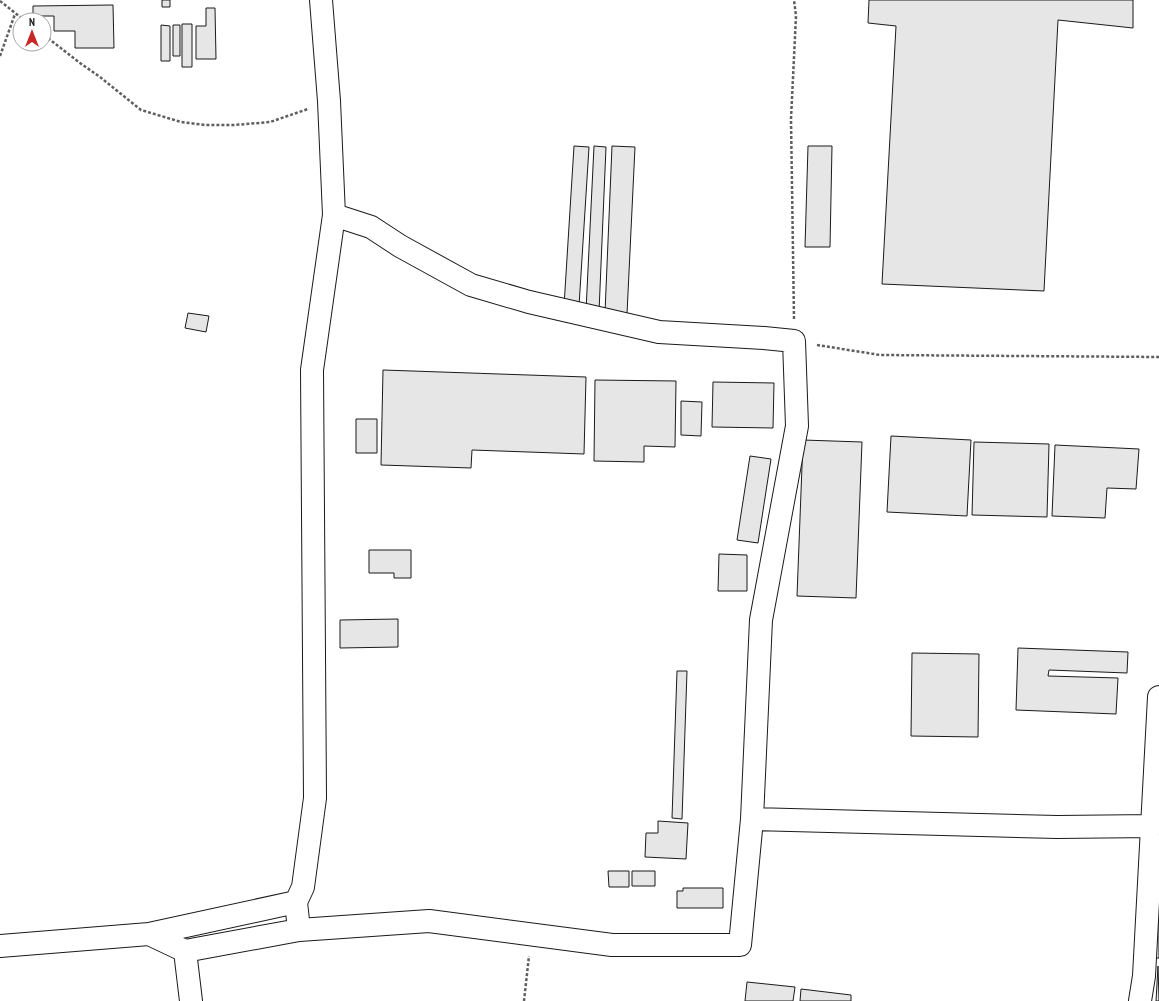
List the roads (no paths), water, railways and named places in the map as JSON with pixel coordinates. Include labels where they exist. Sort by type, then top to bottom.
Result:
[{"type":"street","points":[[299,930],[296,902],[303,887],[315,798],[312,370],[334,215],[329,102],[321,0]]},
{"type":"street","points":[[149,934],[185,951],[299,930],[429,921],[612,945],[740,945],[752,819],[761,620],[796,426],[794,341],[659,332],[529,302],[471,285],[400,246],[371,227],[334,215]]},
{"type":"street","points":[[1140,1001],[1144,976],[1159,697]]},
{"type":"street","points":[[752,819],[1057,826],[1152,826]]},
{"type":"street","points":[[0,946],[149,934],[296,902]]},
{"type":"street","points":[[185,951],[190,1001]]}]
